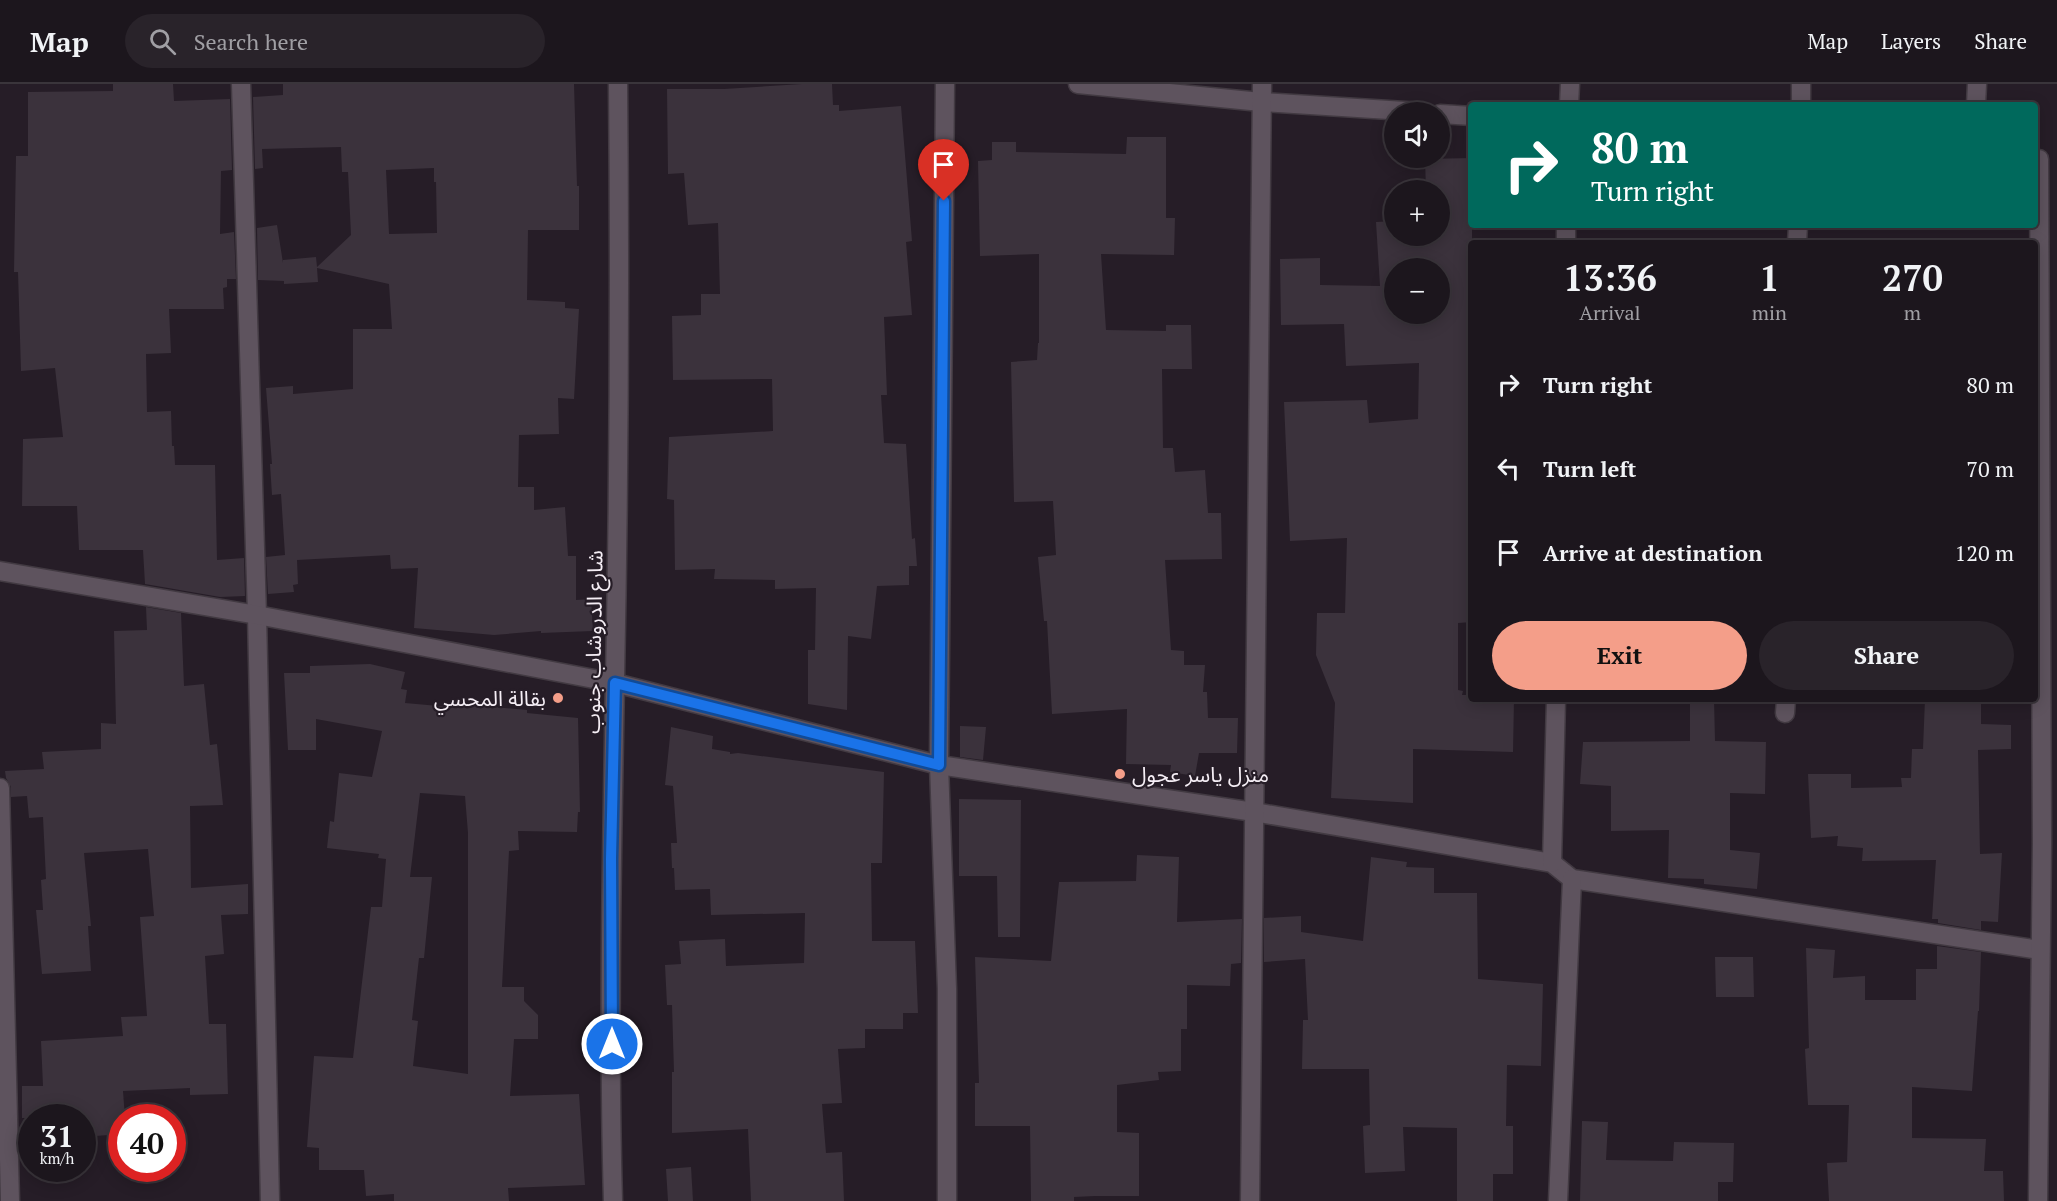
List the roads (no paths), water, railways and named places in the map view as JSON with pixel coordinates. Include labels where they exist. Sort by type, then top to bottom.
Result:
[{"type":"street","points":[[241,84],[270,1201]]},
{"type":"street","name":"شارع الدروشاب جنوب","points":[[613,1201],[611,859],[620,243],[618,84]]},
{"type":"street","points":[[945,84],[939,765],[947,989],[947,1201]]},
{"type":"street","points":[[1078,84],[1261,93],[1384,108]]},
{"type":"street","points":[[1569,102],[1570,84]]},
{"type":"street","points":[[1801,84],[1801,102]]},
{"type":"street","points":[[1976,102],[1977,84]]},
{"type":"street","points":[[1250,1201],[1261,93]]},
{"type":"street","points":[[1450,115],[1468,116]]},
{"type":"street","points":[[2038,1201],[2040,951],[2049,843],[2044,159]]},
{"type":"street","points":[[0,571],[256,615],[615,683],[939,765],[1254,812],[1552,863],[1572,879],[2040,951]]},
{"type":"street","points":[[1552,863],[1556,702]]},
{"type":"street","points":[[0,788],[10,1201]]},
{"type":"street","points":[[1558,1201],[1572,879]]},
{"type":"place","name":"بقالة المحسي","points":[[558,698]]},
{"type":"place","name":"منزل ياسر عجول","points":[[1120,774]]}]
